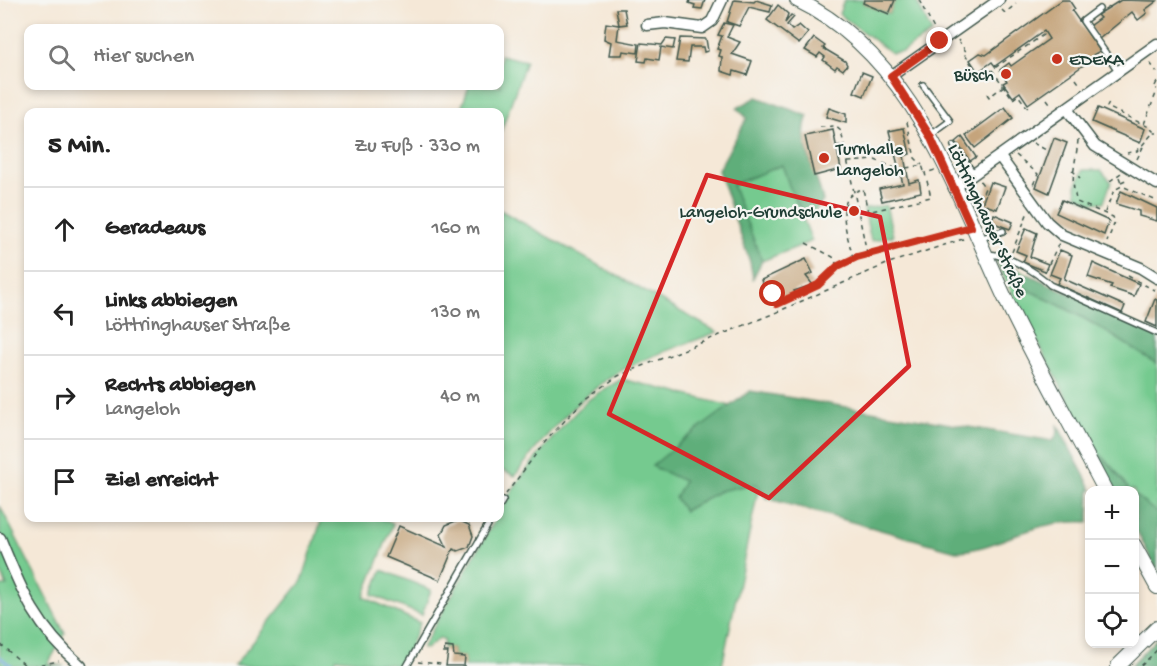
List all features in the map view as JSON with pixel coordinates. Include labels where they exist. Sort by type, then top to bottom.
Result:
[{"type":"street","points":[[647,25],[665,23],[688,28],[702,28],[712,21],[722,0]]},
{"type":"street","name":"Löttringhauser Straße","points":[[797,0],[850,35],[891,76],[918,113],[1041,371],[1103,486]]},
{"type":"street","points":[[891,76],[1000,5]]},
{"type":"street","points":[[954,188],[977,177],[1000,157],[1157,44]]},
{"type":"street","points":[[1067,109],[1095,146],[1157,184]]},
{"type":"street","points":[[1000,157],[1047,222],[1062,235],[1141,268],[1157,278]]},
{"type":"street","points":[[0,538],[34,615],[55,642],[78,663]]},
{"type":"street","points":[[1139,554],[1157,587]]},
{"type":"street","points":[[1118,666],[1157,628]]},
{"type":"lane","points":[[1099,9],[1083,21],[1119,72]]},
{"type":"lane","points":[[923,85],[950,121],[930,136]]},
{"type":"lane","points":[[954,146],[977,177]]},
{"type":"lane","points":[[975,234],[1003,231]]},
{"type":"lane","points":[[984,255],[1009,261],[1043,278],[1050,285],[1157,333]]},
{"type":"lane","points":[[407,666],[490,522]]},
{"type":"path","points":[[919,0],[936,34]]},
{"type":"path","points":[[1000,5],[1005,13],[1016,4]]},
{"type":"path","points":[[974,76],[977,80],[1043,35],[1041,33]]},
{"type":"path","points":[[960,41],[968,52],[961,57]]},
{"type":"path","points":[[964,55],[981,77]]},
{"type":"path","points":[[1148,60],[1157,72]]},
{"type":"path","points":[[991,70],[1013,99],[1018,95],[1030,111]]},
{"type":"path","points":[[1076,79],[1081,86]]},
{"type":"path","points":[[1143,124],[1157,90],[1154,88],[1157,82]]},
{"type":"path","points":[[987,94],[989,97],[1004,87]]},
{"type":"path","points":[[1047,99],[1052,106]]},
{"type":"path","points":[[1109,103],[1107,107],[1149,127],[1153,133],[1157,134]]},
{"type":"path","points":[[853,259],[843,207],[847,196],[863,189],[868,212],[931,197],[922,165],[915,158],[907,122],[918,113]]},
{"type":"path","points":[[820,127],[838,128],[842,131],[868,254]]},
{"type":"path","points":[[1140,161],[1136,159],[1153,133]]},
{"type":"path","points":[[1080,137],[1072,170],[1072,186],[1077,202],[1113,217],[1115,222],[1108,239]]},
{"type":"path","points":[[1033,142],[1048,151]]},
{"type":"path","points":[[1124,158],[1127,153],[1137,151],[1145,144]]},
{"type":"path","points":[[836,146],[844,145]]},
{"type":"path","points":[[1015,155],[1038,174],[1028,196]]},
{"type":"path","points":[[847,162],[875,160],[900,170]]},
{"type":"path","points":[[906,168],[922,165]]},
{"type":"path","points":[[925,173],[939,169]]},
{"type":"path","points":[[1110,181],[1119,177],[1123,169]]},
{"type":"path","points":[[1072,170],[1080,178]]},
{"type":"path","points":[[977,177],[985,188],[983,193],[986,194]]},
{"type":"path","points":[[1119,177],[1122,186]]},
{"type":"path","points":[[1121,182],[1133,177]]},
{"type":"path","points":[[1105,213],[1114,190],[1122,186],[1136,190],[1157,201]]},
{"type":"path","points":[[902,198],[903,204]]},
{"type":"path","points":[[1009,261],[1030,209]]},
{"type":"path","points":[[773,294],[777,304],[818,285],[838,266],[868,254],[975,234]]},
{"type":"path","points":[[504,498],[545,442],[592,393],[618,376],[770,315],[889,263],[975,234]]},
{"type":"path","points":[[1043,278],[1060,240]]},
{"type":"path","points":[[806,243],[833,256],[838,266]]},
{"type":"path","points":[[1127,280],[1131,270]]},
{"type":"path","points":[[1128,276],[1154,290],[1157,284]]},
{"type":"path","points":[[0,644],[26,666]]},
{"type":"path","points":[[1141,666],[1157,650]]},
{"type":"path","points":[[412,660],[441,664]]},
{"type":"path","points":[[32,666],[49,662],[78,663]]},
{"type":"highlighted area","points":[[707,175],[880,217],[909,366],[769,498],[609,414]]},
{"type":"green space","points":[[844,0],[864,0],[863,3],[889,14],[895,0],[916,0],[932,33],[902,52],[891,53],[839,14]]},
{"type":"green space","points":[[504,56],[526,61],[504,123],[504,108],[461,108],[468,90],[504,90]]},
{"type":"green space","points":[[757,97],[808,116],[805,126],[806,147],[823,201],[812,215],[806,213],[792,195],[782,165],[732,185],[762,261],[753,278],[750,262],[718,170],[747,118],[737,108]]},
{"type":"green space","points":[[782,165],[812,241],[762,261],[732,185]]},
{"type":"green space","points":[[1083,170],[1101,170],[1111,182],[1104,202],[1092,203],[1077,195],[1076,186]]},
{"type":"green space","points":[[886,205],[893,236],[871,241],[864,209]]},
{"type":"green space","points":[[504,212],[717,332],[642,360],[604,382],[562,419],[515,476],[504,471]]},
{"type":"green space","points":[[994,258],[1157,335],[1157,364],[1088,321],[1018,283]]},
{"type":"green space","points":[[996,262],[1019,284],[1088,321],[1157,364],[1157,513],[1139,498],[1139,486],[1126,486],[1112,466],[1092,446]]},
{"type":"green space","points":[[622,379],[731,406],[685,439],[653,466],[685,481],[684,511],[711,496],[739,485],[759,486],[722,666],[464,666],[465,657],[454,656],[453,648],[443,648],[444,639],[439,638],[426,649],[422,648],[494,522],[504,522],[504,505],[522,476],[565,424],[586,402]]},
{"type":"green space","points":[[750,391],[1053,441],[1058,432],[1057,424],[1090,486],[1085,486],[1085,522],[1047,525],[985,546],[956,551],[766,498],[759,486],[755,484],[719,491],[684,511],[675,498],[684,481],[652,466]]},
{"type":"green space","points":[[1092,446],[1126,486],[1112,486]]},
{"type":"green space","points":[[1139,498],[1157,513],[1157,570],[1139,536]]},
{"type":"green space","points":[[0,506],[65,634],[48,664],[64,666],[0,666],[0,586],[7,586],[0,570]]},
{"type":"green space","points":[[321,522],[389,522],[393,524],[364,597],[420,623],[402,666],[336,658],[334,666],[234,666],[302,581]]},
{"type":"green space","points":[[382,570],[431,590],[422,615],[372,595]]},
{"type":"green space","points":[[1157,638],[1157,666],[1130,666]]},
{"type":"building","points":[[690,0],[705,0],[702,9],[694,8],[695,5],[689,3]]},
{"type":"building","points":[[734,0],[754,2],[756,0],[772,5],[770,12],[749,7],[739,26],[727,22]]},
{"type":"building","points":[[864,0],[895,0],[889,14],[863,3]]},
{"type":"building","name":"EDEKA","points":[[1062,0],[1069,0],[1075,9],[1072,11],[1100,51],[1093,55],[1095,57],[1028,104],[1020,92],[1013,97],[1003,83],[1007,81],[1000,70],[1009,63],[1011,66],[1049,39],[1044,31],[995,66],[992,62],[978,72],[970,60],[980,53],[986,55]]},
{"type":"building","points":[[1121,0],[1157,1],[1145,10],[1147,13],[1138,20],[1132,12],[1099,39],[1089,26],[1100,18],[1097,15]]},
{"type":"building","points":[[778,5],[788,14],[785,23],[791,15],[794,17],[787,25],[792,30],[799,25],[808,33],[799,44],[767,20]]},
{"type":"building","points":[[616,9],[624,9],[627,24],[619,25]]},
{"type":"building","points":[[606,23],[619,25],[617,40],[639,44],[638,53],[623,51],[622,55],[609,55],[611,42],[604,39]]},
{"type":"building","points":[[724,23],[733,25],[727,37],[740,42],[732,54],[752,61],[747,75],[734,71],[733,75],[721,71],[722,57],[719,56],[721,50],[717,49],[722,36],[718,35]]},
{"type":"building","points":[[680,38],[706,39],[708,51],[704,52],[703,47],[690,47],[688,62],[676,61]]},
{"type":"building","points":[[814,38],[825,46],[823,48],[845,61],[847,65],[843,70],[837,66],[835,69],[823,60],[825,57],[820,53],[817,57],[805,50]]},
{"type":"building","points":[[666,39],[675,40],[673,49],[661,47],[659,60],[647,58],[646,62],[638,61],[641,43],[662,45]]},
{"type":"building","points":[[862,72],[872,76],[864,96],[854,92]]},
{"type":"building","points":[[1005,107],[1013,118],[975,148],[966,136]]},
{"type":"building","points":[[829,108],[846,114],[846,123],[826,117]]},
{"type":"building","points":[[1098,108],[1145,129],[1140,143],[1092,122]]},
{"type":"building","points":[[904,128],[910,154],[904,156],[909,183],[919,180],[921,192],[882,201],[879,189],[903,184],[889,131]]},
{"type":"building","name":"Turnhalle Langeloh","points":[[833,130],[841,169],[814,176],[805,136]]},
{"type":"building","points":[[962,137],[976,157],[970,161],[956,142]]},
{"type":"building","points":[[1054,138],[1067,143],[1049,193],[1036,187]]},
{"type":"building","points":[[990,182],[1005,187],[997,209],[982,204]]},
{"type":"building","points":[[1121,191],[1157,208],[1157,221],[1139,216],[1139,211],[1116,204]]},
{"type":"building","points":[[1062,200],[1109,221],[1104,235],[1056,213]]},
{"type":"building","points":[[994,214],[1013,222],[1010,229],[991,222]]},
{"type":"building","points":[[1026,228],[1037,233],[1030,257],[1048,264],[1045,271],[1023,262],[1026,255],[1016,251]]},
{"type":"building","points":[[1060,250],[1072,255],[1064,279],[1125,306],[1122,313],[1057,284],[1060,278],[1050,274]]},
{"type":"building","points":[[806,259],[813,273],[806,276],[813,285],[794,291],[796,294],[780,301],[775,290],[767,294],[761,280]]},
{"type":"building","points":[[1093,263],[1139,284],[1134,296],[1088,277]]},
{"type":"building","points":[[1155,299],[1157,300],[1157,327],[1146,322]]},
{"type":"building","points":[[462,522],[469,525],[473,536],[469,547],[458,551],[453,549],[440,580],[386,557],[399,526],[447,547],[441,535],[446,525]]},
{"type":"building","points":[[445,647],[453,648],[454,656],[465,657],[464,666],[446,666],[448,652],[444,652]]},
{"type":"waterway","points":[[0,657],[11,666]]},
{"type":"place","name":"EDEKA","points":[[1057,59]]},
{"type":"place","name":"Büsch","points":[[1006,74]]},
{"type":"place","name":"Turnhalle Langeloh","points":[[824,158]]},
{"type":"place","name":"Langeloh-Grundschule","points":[[854,211]]},
{"type":"route","points":[[773,294],[777,304],[818,285],[838,266],[857,257],[971,227],[918,113],[891,76],[940,41]]}]
